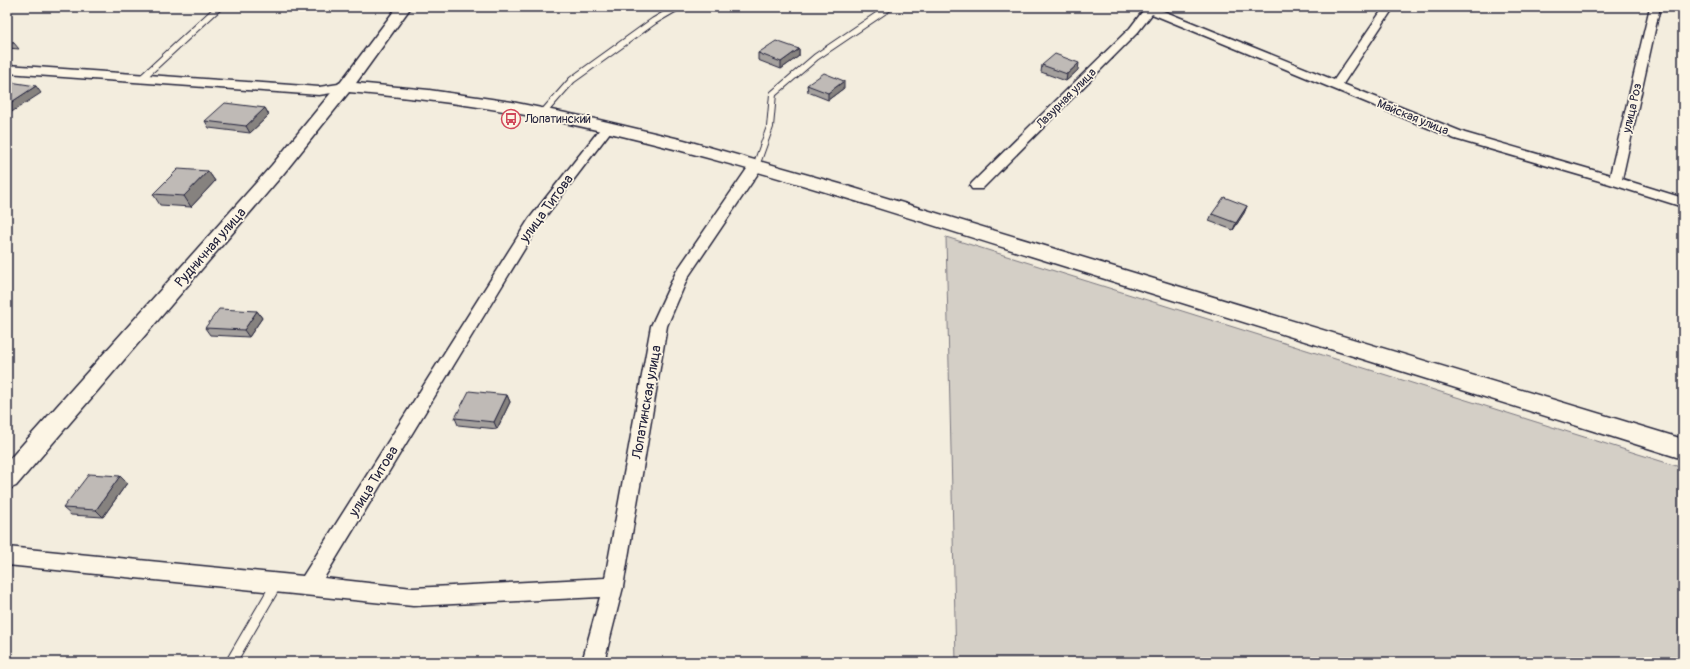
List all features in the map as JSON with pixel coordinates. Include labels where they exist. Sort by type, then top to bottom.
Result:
[{"type":"main road","points":[[345,87],[420,93],[543,113],[608,127],[756,166],[850,193],[1683,449]]},
{"type":"main road","name":"Рудничная улица","points":[[7,479],[278,169],[345,87]]},
{"type":"street","name":"Рудничная улица","points":[[345,87],[404,7]]},
{"type":"street","points":[[1336,86],[1388,7]]},
{"type":"street","name":"улица Роз","points":[[1615,181],[1655,7]]},
{"type":"street","name":"Майская улица","points":[[1152,8],[1336,86],[1460,136],[1615,181],[1683,203]]},
{"type":"street","name":"Лазурная улица","points":[[977,186],[1134,30],[1152,8]]},
{"type":"street","points":[[7,69],[312,90],[345,87]]},
{"type":"street","points":[[7,81],[25,70]]},
{"type":"street","name":"улица Титова","points":[[308,586],[534,222],[608,127]]},
{"type":"street","name":"Лопатинская улица","points":[[593,662],[613,587],[659,326],[681,276],[756,166]]},
{"type":"street","points":[[7,556],[278,582],[413,597],[613,587]]},
{"type":"lane","points":[[141,79],[219,7]]},
{"type":"lane","points":[[543,113],[572,80],[654,21],[678,7]]},
{"type":"lane","points":[[756,166],[770,126],[773,94],[816,57],[890,7]]},
{"type":"lane","points":[[231,662],[278,582]]},
{"type":"shaded area","points":[[946,237],[1683,468],[1683,662],[956,662]]},
{"type":"building","points":[[7,39],[14,43],[7,42]]},
{"type":"building","points":[[776,41],[799,49],[781,62],[758,53]]},
{"type":"building","points":[[1055,54],[1079,63],[1067,74],[1042,65]]},
{"type":"building","points":[[824,73],[844,81],[828,93],[807,85]]},
{"type":"building","points":[[10,82],[36,86],[7,105],[7,84]]},
{"type":"building","points":[[225,103],[265,108],[246,126],[205,121]]},
{"type":"building","points":[[178,169],[208,171],[184,196],[153,194]]},
{"type":"building","points":[[1224,197],[1247,206],[1236,223],[1212,214]]},
{"type":"building","points":[[219,309],[257,311],[244,330],[205,328]]},
{"type":"building","points":[[469,391],[507,395],[494,422],[455,418]]},
{"type":"building","points":[[89,474],[120,476],[96,510],[63,508]]},
{"type":"place","name":"Лопатинский","points":[[511,119]]}]
